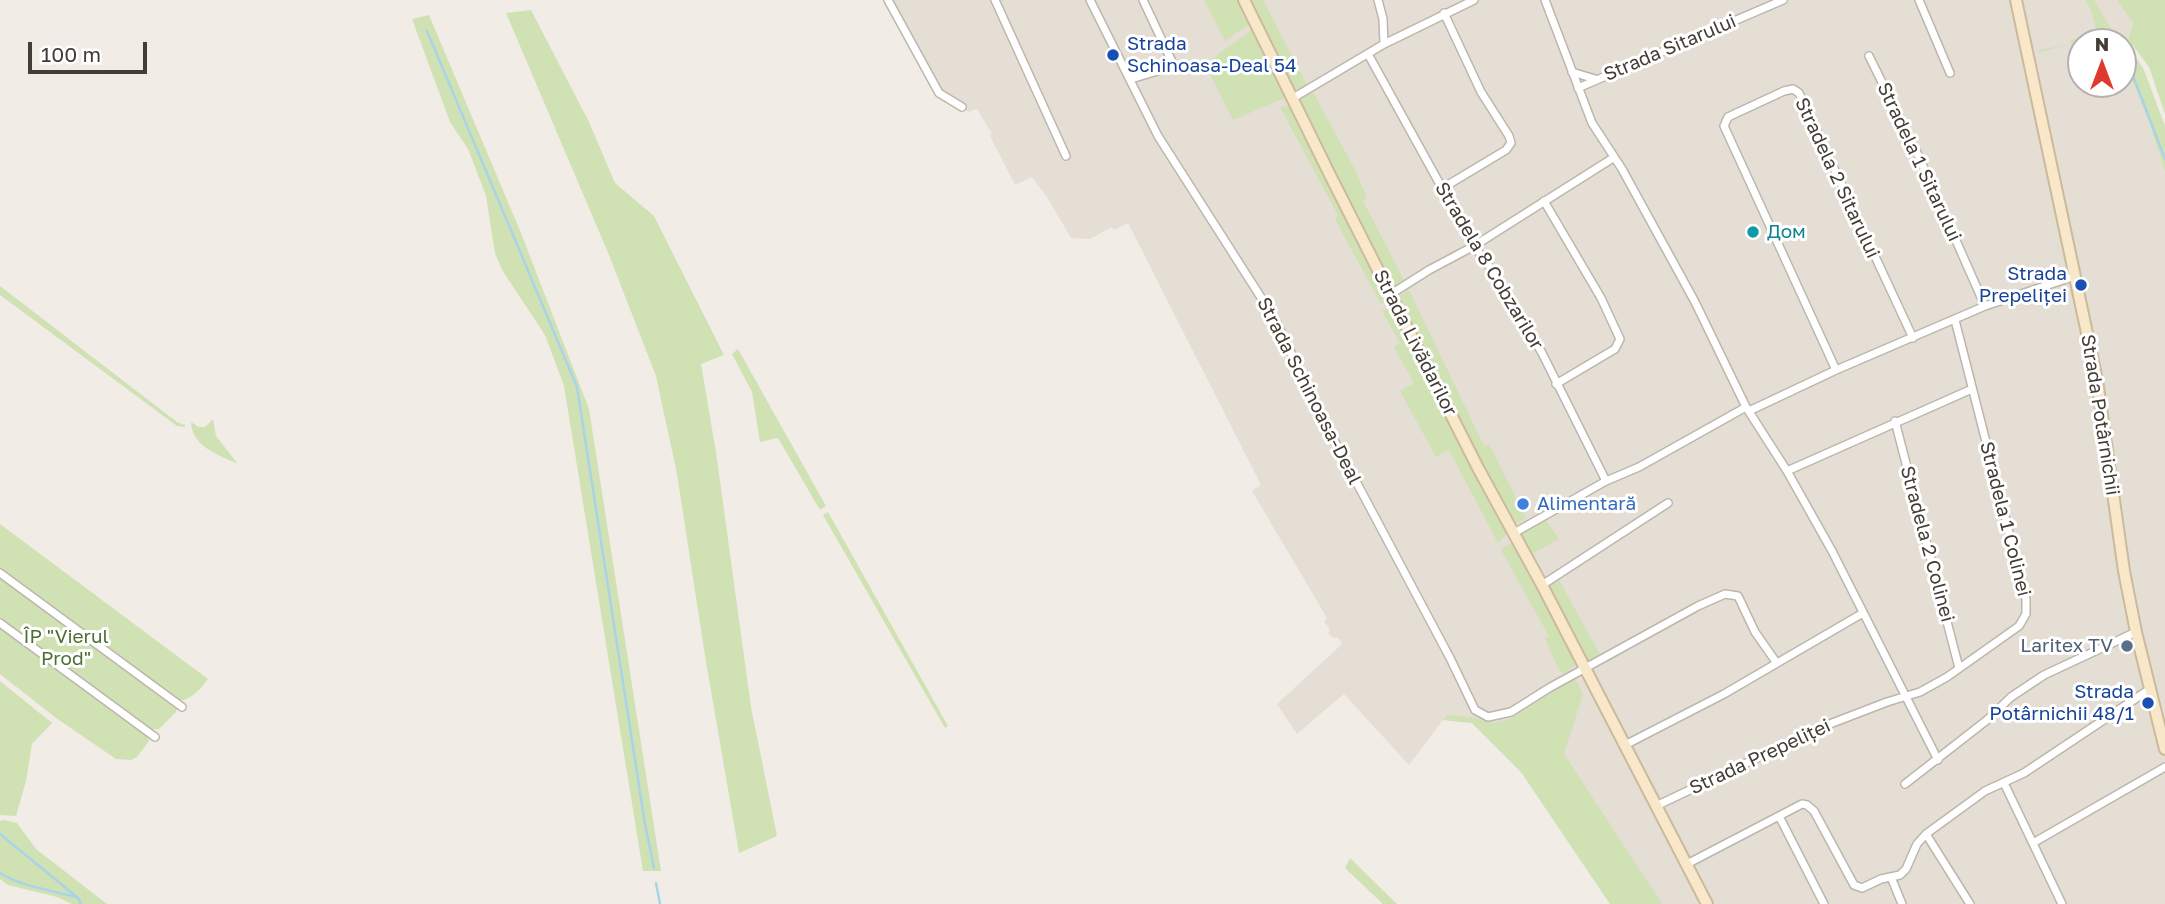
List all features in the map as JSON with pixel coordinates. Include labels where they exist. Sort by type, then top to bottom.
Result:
[{"type":"street","points":[[888,0],[934,87],[962,107]]},
{"type":"street","points":[[995,0],[1066,156]]},
{"type":"street","name":"Strada Schinoasa-Deal","points":[[1090,0],[1158,136],[1276,321],[1318,410],[1475,710],[1488,717],[1502,715],[1584,669]]},
{"type":"street","points":[[1131,79],[1174,66],[1143,0]]},
{"type":"street","name":"Strada Livădarilor","points":[[1244,0],[1478,468],[1542,585],[1707,904]]},
{"type":"street","points":[[1378,0],[1384,19],[1384,44]]},
{"type":"street","points":[[1293,98],[1384,44],[1474,0]]},
{"type":"street","points":[[1545,0],[1592,123],[1622,169],[1695,302],[1747,409],[1787,471],[1938,760]]},
{"type":"street","name":"Strada Sitarului","points":[[1577,88],[1783,0]]},
{"type":"street","points":[[1919,0],[1950,73]]},
{"type":"street","name":"Strada Potârnichii","points":[[2016,0],[2097,380],[2136,632],[2165,749]]},
{"type":"street","points":[[1441,189],[1508,148],[1511,143],[1481,92],[1444,13]]},
{"type":"street","name":"Stradela 8 Cobzarilor","points":[[1368,54],[1474,246],[1504,289],[1542,353],[1606,481]]},
{"type":"street","name":"Stradela 1 Sitarului","points":[[1869,56],[1919,157],[1985,306]]},
{"type":"street","name":"Strada Sitarului","points":[[1572,72],[1595,79]]},
{"type":"street","name":"Stradela 2 Sitarului","points":[[1836,370],[1724,123],[1728,117],[1784,91],[1793,89],[1799,93],[1913,338]]},
{"type":"street","points":[[1391,294],[1474,246],[1614,158]]},
{"type":"street","points":[[1544,201],[1601,298],[1620,339],[1615,349],[1556,384]]},
{"type":"street","points":[[1514,533],[1606,481],[1639,467],[1747,409],[1985,306],[2075,276]]},
{"type":"street","name":"Stradela 1 Colinei","points":[[1904,696],[1920,692],[2019,626],[2028,607],[1955,320]]},
{"type":"street","points":[[1787,471],[1972,388]]},
{"type":"street","name":"Stradela 2 Colinei","points":[[1895,421],[1959,668]]},
{"type":"street","points":[[1542,585],[1668,503]]},
{"type":"street","points":[[0,573],[182,707]]},
{"type":"street","points":[[1584,669],[1698,606],[1731,594],[1738,596],[1755,632],[1776,662]]},
{"type":"street","points":[[1625,745],[1724,694],[1863,613]]},
{"type":"street","points":[[0,623],[155,737]]},
{"type":"street","points":[[1905,784],[1938,760],[2011,697],[2044,675],[2136,632]]},
{"type":"street","points":[[1686,864],[1802,804],[1811,808],[1854,886],[1858,888],[1891,877],[1906,869],[1917,844],[1926,834],[1985,791],[2024,773],[2150,690]]},
{"type":"street","name":"Strada Prepeliței","points":[[1656,806],[1822,727],[1904,696]]},
{"type":"street","points":[[2033,843],[2165,767]]},
{"type":"street","points":[[2004,783],[2063,904]]},
{"type":"street","points":[[1779,816],[1824,904]]},
{"type":"street","points":[[1926,834],[1970,904]]},
{"type":"street","points":[[1891,877],[1902,904]]},
{"type":"shaded area","points":[[887,0],[2120,0],[2133,23],[2132,28],[2067,28],[2067,98],[2137,98],[2137,93],[2165,172],[2165,904],[1610,904],[1521,772],[1472,723],[1443,720],[1409,765],[1344,694],[1297,734],[1277,704],[1342,644],[1338,638],[1333,638],[1328,633],[1330,630],[1324,621],[1327,618],[1252,491],[1261,485],[1128,223],[1114,230],[1112,227],[1090,239],[1071,238],[1032,177],[1015,185],[990,136],[992,134],[977,109],[969,112],[938,98]]},
{"type":"green space","points":[[1204,0],[1240,0],[1251,23],[1225,41]]},
{"type":"green space","points":[[1252,0],[1263,0],[1307,85],[1300,90],[1294,88]]},
{"type":"green space","points":[[2086,0],[2094,0],[2111,28],[2096,28]]},
{"type":"green space","points":[[2117,0],[2165,0],[2165,114],[2149,67],[2137,51],[2137,28],[2131,28],[2133,23]]},
{"type":"green space","points":[[531,10],[589,122],[615,183],[654,216],[724,355],[701,364],[716,452],[751,707],[777,836],[739,853],[677,474],[656,376],[609,255],[506,13]]},
{"type":"green space","points":[[429,15],[521,233],[589,409],[661,871],[643,871],[564,386],[545,335],[502,270],[495,253],[486,196],[468,149],[450,122],[412,19]]},
{"type":"green space","points":[[1254,28],[1287,97],[1233,120],[1205,64]]},
{"type":"green space","points":[[2067,44],[2038,53],[2039,50]]},
{"type":"green space","points":[[2137,59],[2144,70],[2165,126],[2165,172],[2137,93]]},
{"type":"green space","points":[[1313,92],[1356,172],[1367,198],[1363,201],[1404,280],[1393,286],[1298,100]]},
{"type":"green space","points":[[1280,107],[1290,107],[1387,297],[1381,304],[1335,219],[1338,215]]},
{"type":"green space","points":[[0,286],[185,427],[177,426],[0,295]]},
{"type":"green space","points":[[1409,290],[1484,446],[1489,444],[1526,518],[1515,524],[1477,457],[1397,298]]},
{"type":"green space","points":[[1382,311],[1393,311],[1507,534],[1498,543],[1449,450],[1436,457],[1400,391],[1414,383],[1394,347],[1400,343]]},
{"type":"green space","points":[[738,349],[826,506],[820,510],[778,438],[760,442],[752,392],[732,354]]},
{"type":"green space","points":[[213,419],[216,436],[238,464],[208,449],[196,438],[191,422],[205,427]]},
{"type":"green space","points":[[828,512],[948,726],[945,728],[823,515]]},
{"type":"green space","points":[[1545,519],[1559,539],[1530,555],[1519,534]]},
{"type":"green space","name":"ÎP \"Vierul Prod\"","points":[[0,524],[208,679],[196,693],[179,701],[176,712],[159,729],[154,729],[137,757],[131,760],[116,759],[56,718],[0,674]]},
{"type":"green space","points":[[1515,543],[1576,658],[1576,664],[1563,674],[1545,639],[1549,636],[1501,550]]},
{"type":"green space","points":[[1559,580],[1600,655],[1587,664],[1547,588]]},
{"type":"green space","points":[[1575,678],[1583,694],[1564,754],[1662,904],[1610,904],[1521,772],[1472,723],[1443,720],[1447,715],[1494,723],[1510,719]]},
{"type":"green space","points":[[0,681],[52,723],[32,744],[26,781],[16,816],[0,815]]},
{"type":"green space","points":[[0,821],[17,823],[36,849],[107,904],[72,904],[57,897],[8,885],[0,879]]},
{"type":"green space","points":[[1350,858],[1397,904],[1383,904],[1345,868]]},
{"type":"waterway","points":[[427,31],[577,387],[654,868]]},
{"type":"waterway","points":[[2137,86],[2165,159]]},
{"type":"waterway","points":[[0,834],[78,898],[81,904]]},
{"type":"waterway","points":[[0,873],[26,884],[76,897]]},
{"type":"waterway","points":[[656,883],[660,904]]},
{"type":"place","name":"Strada Schinoasa-Deal 54","points":[[1113,55]]},
{"type":"place","name":"Дом","points":[[1753,232]]},
{"type":"place","name":"Strada Prepeliței","points":[[2081,285]]},
{"type":"place","name":"Alimentară","points":[[1523,504]]},
{"type":"place","name":"Laritex TV","points":[[2127,646]]},
{"type":"place","name":"Strada Potârnichii 48/1","points":[[2148,703]]}]
